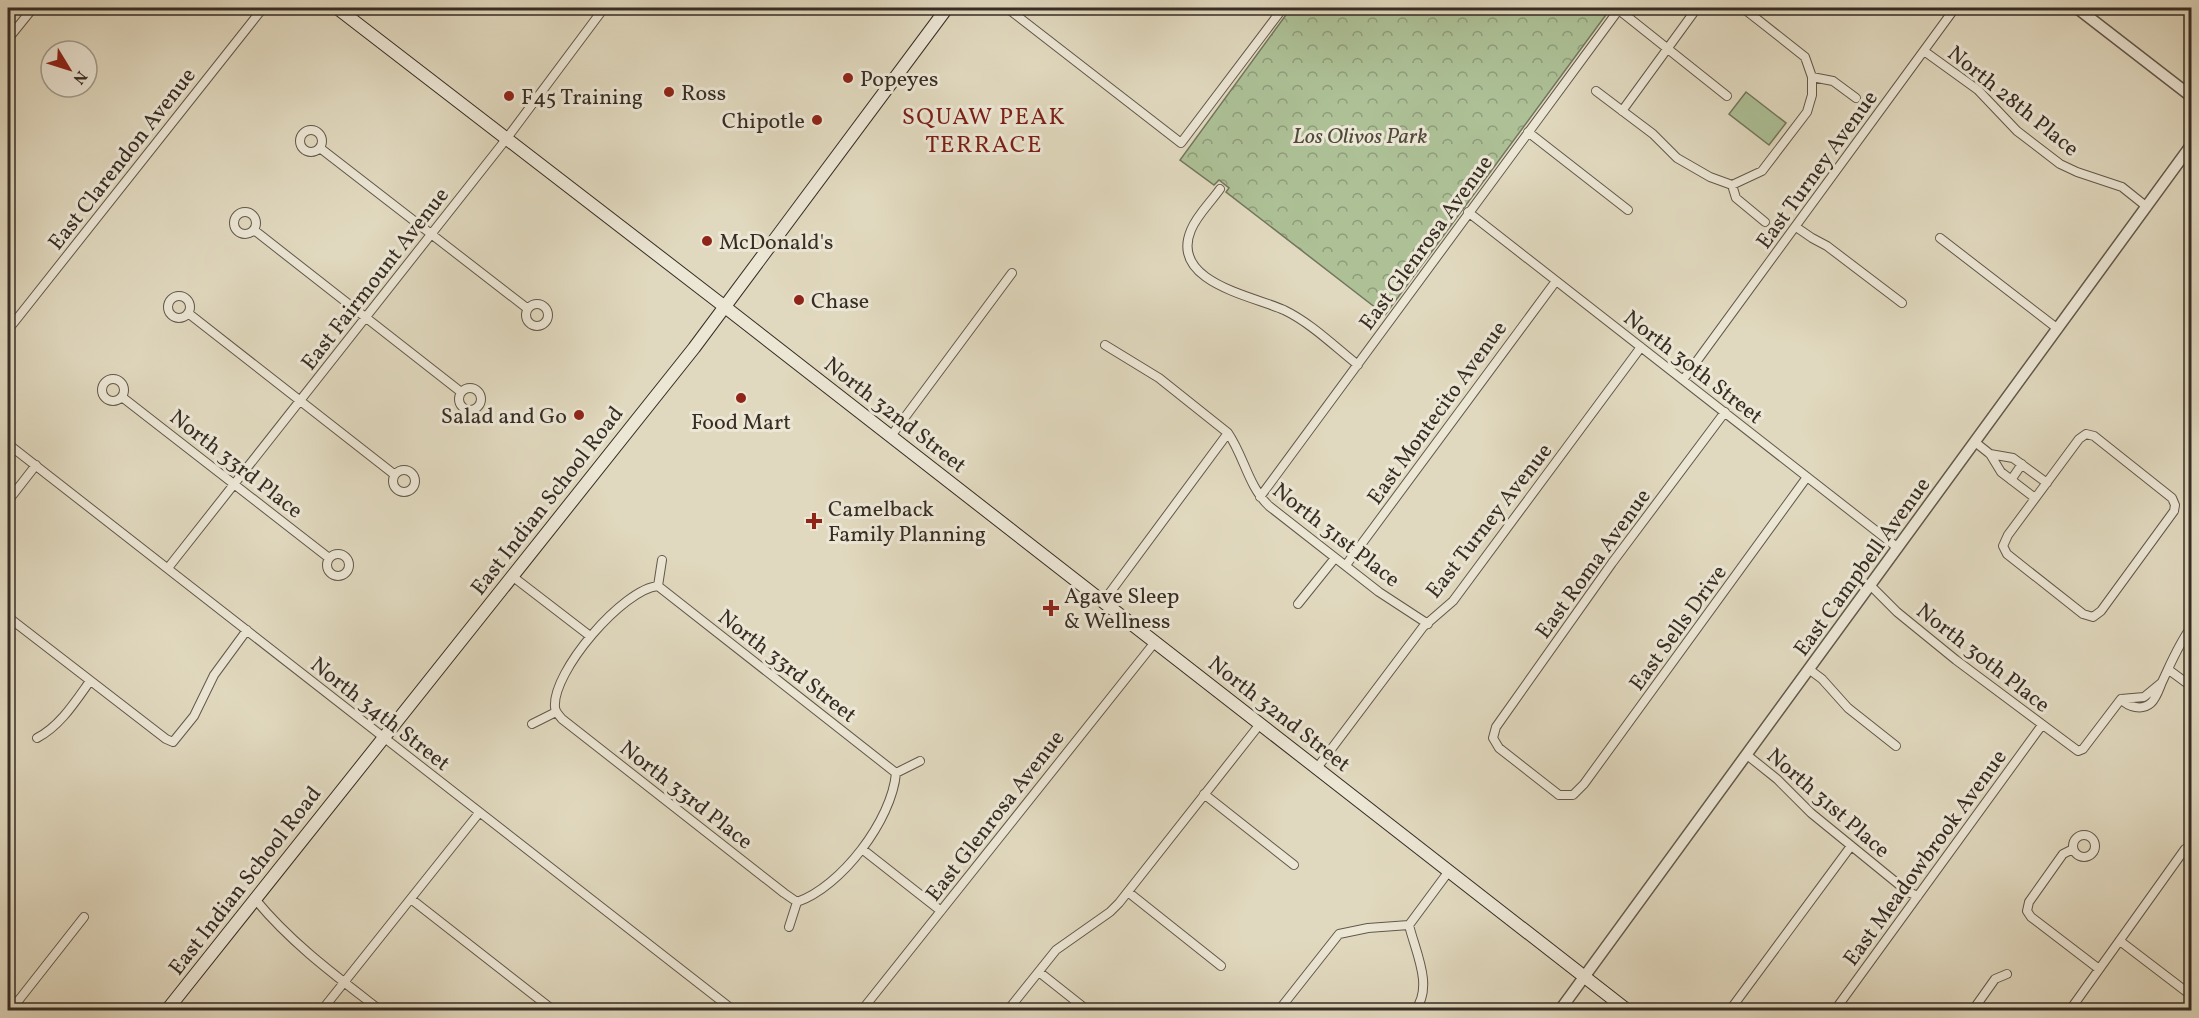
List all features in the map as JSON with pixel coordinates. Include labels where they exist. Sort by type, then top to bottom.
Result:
[{"type":"main road","name":"North 32nd Street","points":[[337,8],[891,436],[1626,1011]]},
{"type":"main road","name":"East Indian School Road","points":[[167,1011],[725,307],[947,8]]},
{"type":"street","points":[[8,39],[33,8]]},
{"type":"street","name":"East Clarendon Avenue","points":[[8,330],[263,8]]},
{"type":"street","name":"East Fairmount Avenue","points":[[168,568],[507,138],[604,8]]},
{"type":"street","points":[[1007,8],[1181,143],[1283,8]]},
{"type":"street","points":[[1622,111],[1697,8]]},
{"type":"street","points":[[1596,91],[1653,134],[1677,158],[1710,177],[1732,185],[1762,171],[1807,112],[1812,95],[1812,77],[1805,57],[1743,8]]},
{"type":"street","name":"East Turney Avenue","points":[[1683,380],[1955,8]]},
{"type":"street","points":[[2077,8],[2192,97]]},
{"type":"street","points":[[1619,9],[1727,96]]},
{"type":"street","name":"East Glenrosa Avenue","points":[[1260,497],[1619,9]]},
{"type":"street","name":"North 28th Place","points":[[1924,51],[1978,90],[2017,131],[2060,164],[2122,187],[2147,207]]},
{"type":"street","points":[[1812,77],[1833,81],[1856,98]]},
{"type":"street","points":[[1528,132],[1628,210]]},
{"type":"street","name":"East Campbell Avenue","points":[[1560,1011],[2192,144]]},
{"type":"street","points":[[320,148],[528,309]]},
{"type":"street","points":[[1732,185],[1736,198],[1765,222]]},
{"type":"street","points":[[1220,189],[1191,229],[1188,250],[1197,269],[1231,292],[1291,314],[1358,365]]},
{"type":"street","name":"North 30th Street","points":[[1468,212],[1898,548]]},
{"type":"street","points":[[1796,227],[1827,246],[1902,303]]},
{"type":"street","points":[[254,230],[461,392]]},
{"type":"street","points":[[1940,238],[2058,329]]},
{"type":"street","points":[[891,436],[1012,273]]},
{"type":"street","name":"East Montecito Avenue","points":[[1346,566],[1556,281]]},
{"type":"street","points":[[188,313],[395,475]]},
{"type":"street","name":"North 31st Place","points":[[1105,345],[1159,378],[1228,433],[1260,497],[1378,592],[1428,624]]},
{"type":"street","name":"East Turney Avenue","points":[[1317,768],[1397,660],[1428,624],[1453,601],[1641,347]]},
{"type":"street","name":"North 33rd Place","points":[[122,396],[330,558]]},
{"type":"street","name":"East Roma Avenue","points":[[1573,795],[1559,795],[1499,748],[1493,738],[1496,727],[1578,611],[1725,412]]},
{"type":"street","points":[[1104,602],[1228,433]]},
{"type":"street","points":[[2086,434],[2094,436],[2172,498],[2175,505],[2174,511],[2101,611],[2093,616],[2083,614],[2007,554],[2003,546],[2008,535],[2047,483],[2079,439],[2086,434]]},
{"type":"street","points":[[1975,442],[1990,454],[2001,472],[2035,498]]},
{"type":"street","name":"North 34th Street","points":[[8,444],[733,1011]]},
{"type":"street","points":[[1990,454],[2013,458],[2047,483]]},
{"type":"street","points":[[2011,480],[2022,464]]},
{"type":"street","points":[[8,501],[36,465]]},
{"type":"street","name":"East Sells Drive","points":[[1573,795],[1584,784],[1807,477]]},
{"type":"street","points":[[1298,604],[1335,558]]},
{"type":"street","points":[[532,724],[556,712],[558,692],[568,670],[590,636],[634,595],[648,587],[658,586],[662,560]]},
{"type":"street","points":[[512,576],[590,636]]},
{"type":"street","name":"North 33rd Street","points":[[658,586],[896,774]]},
{"type":"street","name":"North 30th Place","points":[[1871,586],[1898,612],[1956,660],[2078,751],[2091,740],[2121,699],[2144,698],[2161,683],[2169,670]]},
{"type":"street","points":[[8,617],[173,742],[194,716],[214,675],[247,630]]},
{"type":"street","points":[[2192,626],[2177,649],[2169,670],[2192,687]]},
{"type":"street","name":"East Glenrosa Avenue","points":[[862,1011],[1155,642]]},
{"type":"street","points":[[1810,670],[1822,679],[1848,708],[1896,746]]},
{"type":"street","points":[[37,738],[58,724],[90,681]]},
{"type":"street","name":"North 33rd Place","points":[[556,712],[797,902]]},
{"type":"street","points":[[1008,1011],[1056,950],[1110,912],[1128,892],[1260,724]]},
{"type":"street","name":"East Meadowbrook Avenue","points":[[1835,1011],[2042,725]]},
{"type":"street","name":"North 31st Place","points":[[1747,755],[1851,846],[1908,891],[1918,896]]},
{"type":"street","points":[[789,927],[797,902],[810,897],[833,880],[862,849],[895,788],[896,774],[920,761]]},
{"type":"street","points":[[1204,794],[1294,865]]},
{"type":"street","points":[[322,1011],[479,813]]},
{"type":"street","points":[[2070,1011],[2191,845]]},
{"type":"street","points":[[1730,1011],[1851,846]]},
{"type":"street","points":[[862,849],[941,911]]},
{"type":"street","points":[[2073,849],[2063,854],[2029,902],[2027,911],[2031,917],[2099,969]]},
{"type":"street","points":[[1409,926],[1449,871]]},
{"type":"street","points":[[1128,892],[1221,966]]},
{"type":"street","points":[[411,899],[553,1011]]},
{"type":"street","points":[[255,900],[293,940],[380,1011]]},
{"type":"street","points":[[10,1011],[84,917]]},
{"type":"street","points":[[1279,1011],[1339,934],[1368,928],[1409,926]]},
{"type":"street","points":[[1409,926],[1423,977],[1423,993],[1416,1011]]},
{"type":"street","points":[[2120,941],[2192,996]]},
{"type":"street","points":[[1039,972],[1087,1011]]},
{"type":"street","points":[[1973,1011],[1995,979],[2007,974]]},
{"type":"green space","name":"Los Olivos Park","points":[[1291,8],[1611,8],[1385,315],[1226,192],[1229,188],[1219,180],[1214,185],[1180,160]]},
{"type":"green space","points":[[1746,92],[1786,123],[1769,145],[1729,114]]},
{"type":"place","name":"Popeyes","points":[[848,78]]},
{"type":"place","name":"Ross","points":[[669,92]]},
{"type":"place","name":"F45 Training","points":[[509,96]]},
{"type":"place","name":"Chipotle","points":[[817,120]]},
{"type":"place","name":"McDonald's","points":[[707,241]]},
{"type":"place","name":"Chase","points":[[799,300]]},
{"type":"place","name":"Food Mart","points":[[741,398]]},
{"type":"place","name":"Salad and Go","points":[[579,415]]},
{"type":"place","name":"Camelback Family Planning","points":[[814,521]]},
{"type":"place","name":"Agave Sleep & Wellness","points":[[1051,608]]},
{"type":"district","name":"SQUAW PEAK TERRACE","points":[[984,130]]}]
